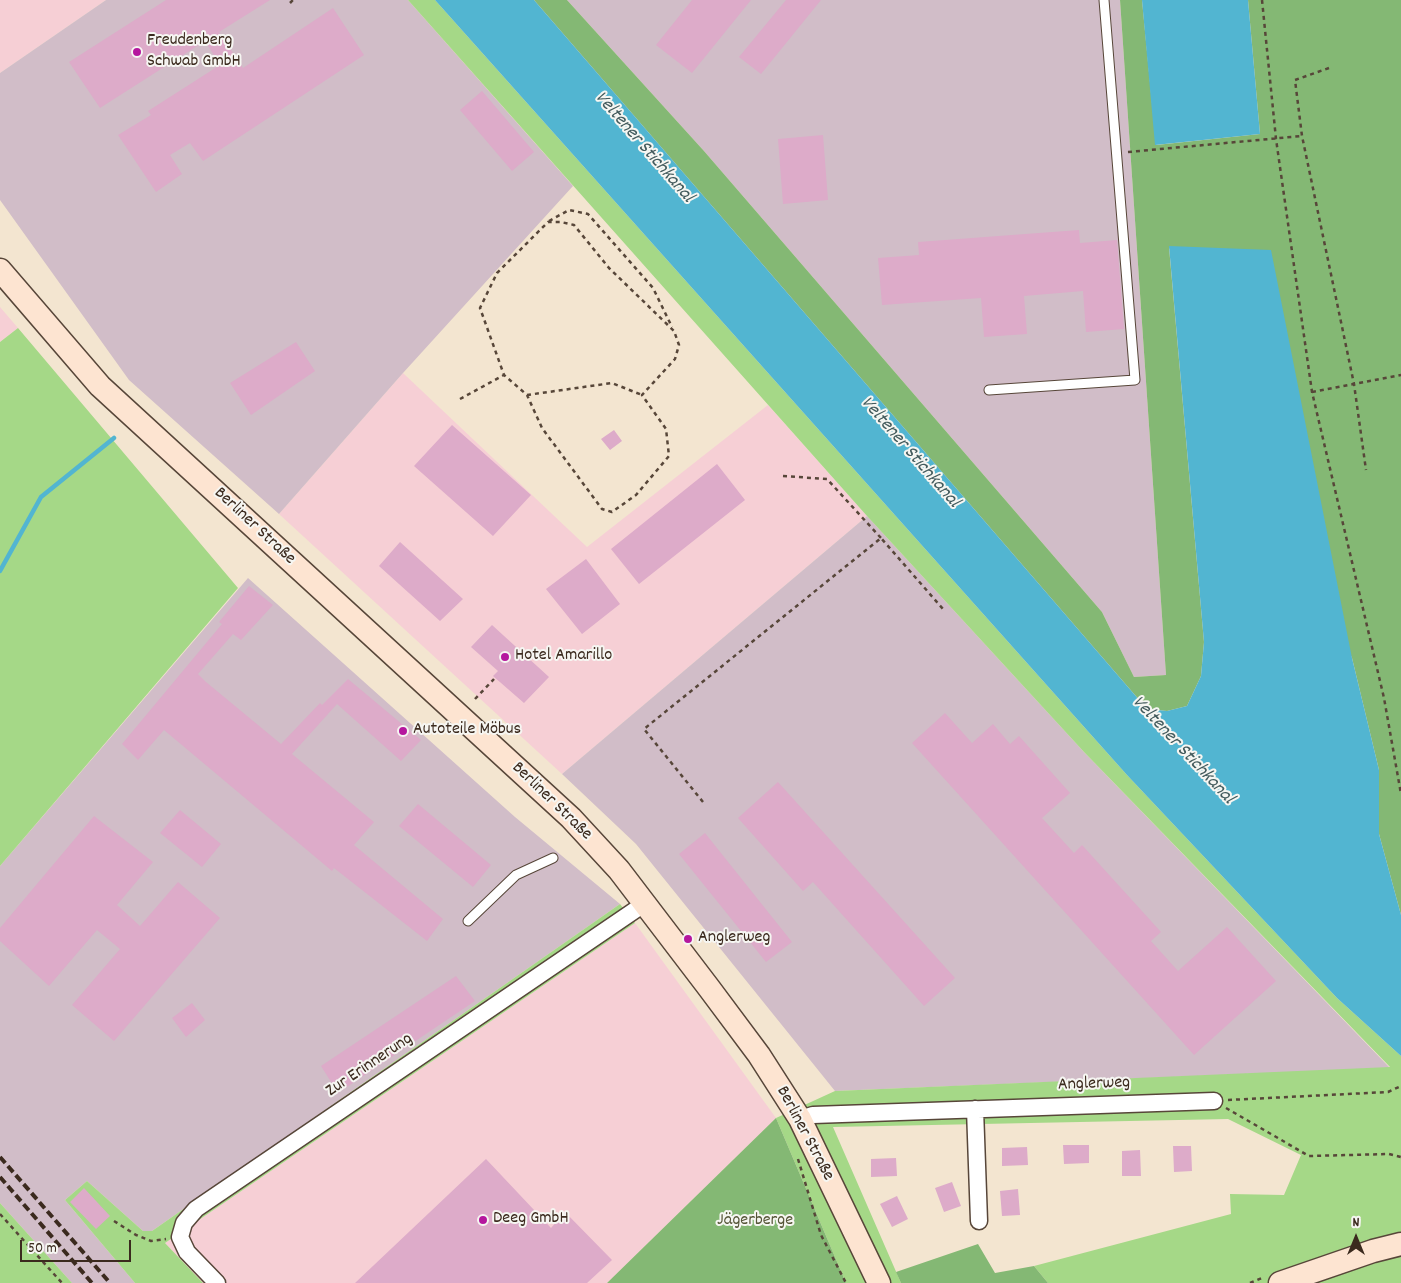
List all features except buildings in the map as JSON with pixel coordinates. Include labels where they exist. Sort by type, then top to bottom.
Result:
[{"type":"main road","name":"Berliner Straße","points":[[0,270],[100,386],[571,818],[619,870],[759,1055],[800,1119],[879,1283]]},
{"type":"main road","points":[[1280,1283],[1373,1251],[1401,1244]]},
{"type":"street","name":"Zur Erinnerung","points":[[180,1237],[184,1223],[196,1209],[644,904]]},
{"type":"street","name":"Anglerweg","points":[[800,1119],[812,1114],[1214,1101]]},
{"type":"street","points":[[976,1109],[979,1221]]},
{"type":"street","points":[[180,1237],[187,1252],[217,1283]]},
{"type":"lane","points":[[989,390],[1135,380],[1104,0]]},
{"type":"lane","points":[[468,921],[516,876],[553,858]]},
{"type":"path","points":[[290,2],[294,0]]},
{"type":"path","points":[[1262,0],[1276,139],[1312,392],[1384,698],[1401,794]]},
{"type":"path","points":[[1330,68],[1295,80],[1302,136],[1354,384],[1366,470]]},
{"type":"path","points":[[1117,154],[1302,136]]},
{"type":"path","points":[[527,395],[612,383],[642,395],[666,429],[669,456],[636,495],[612,512],[602,509],[547,435],[527,395],[504,375],[480,308],[498,274],[548,222],[569,210],[588,214],[653,288],[680,345],[675,359],[642,395]]},
{"type":"path","points":[[548,222],[574,225],[609,268],[674,331]]},
{"type":"path","points":[[460,399],[504,375]]},
{"type":"path","points":[[1312,392],[1401,375]]},
{"type":"path","points":[[783,476],[826,479],[881,538],[943,610]]},
{"type":"path","points":[[703,802],[644,729],[881,538]]},
{"type":"path","points":[[475,699],[494,678]]},
{"type":"path","points":[[1214,1101],[1388,1092],[1401,1086]]},
{"type":"path","points":[[1214,1101],[1309,1156],[1389,1154],[1401,1157]]},
{"type":"path","points":[[796,1155],[821,1234],[846,1283]]},
{"type":"path","points":[[0,1214],[62,1283]]},
{"type":"path","points":[[114,1221],[136,1235],[151,1241],[180,1237]]},
{"type":"shaded area","points":[[0,0],[106,0],[0,73]]},
{"type":"shaded area","points":[[106,0],[408,0],[573,186],[403,373],[279,514],[129,380],[0,200],[0,73]]},
{"type":"shaded area","points":[[567,0],[1120,0],[1166,675],[1134,677],[1102,612],[704,151]]},
{"type":"shaded area","points":[[0,307],[18,328],[0,342]]},
{"type":"shaded area","points":[[403,373],[587,547],[768,405],[867,516],[562,774],[279,514]]},
{"type":"shaded area","points":[[867,516],[1084,752],[1390,1068],[835,1091],[636,844],[562,774]]},
{"type":"shaded area","points":[[248,578],[515,817],[620,904],[152,1231],[143,1231],[87,1181],[65,1200],[135,1283],[72,1283],[0,1203],[0,866]]},
{"type":"shaded area","points":[[635,923],[776,1118],[607,1283],[203,1283],[165,1243]]},
{"type":"green space","points":[[408,0],[435,0],[1127,775],[1337,998],[1401,1056],[1401,1283],[1048,1283],[1034,1266],[1231,1214],[1230,1194],[1284,1195],[1301,1155],[1228,1119],[833,1127],[901,1283],[846,1283],[776,1118],[835,1091],[1390,1067],[1084,752],[867,516]]},
{"type":"green space","points":[[534,0],[567,0],[704,151],[1102,612],[1134,677],[1166,675],[1120,0],[1142,0],[1156,145],[1260,134],[1248,0],[1401,0],[1401,915],[1379,834],[1379,770],[1352,658],[1169,247],[1204,642],[1201,676],[1187,706],[1167,711],[1147,709]]},
{"type":"green space","points":[[18,328],[238,588],[0,866],[0,342]]},
{"type":"green space","points":[[620,904],[635,923],[165,1243],[203,1283],[135,1283],[65,1200],[87,1181],[143,1231],[152,1231]]},
{"type":"green space","name":"Jägerberge","points":[[776,1118],[846,1283],[607,1283]]},
{"type":"green space","points":[[0,1203],[72,1283],[0,1283]]},
{"type":"green space","points":[[978,1244],[995,1273],[1034,1266],[1048,1283],[901,1283],[896,1272]]},
{"type":"water","name":"Veltener Stichkanal","points":[[435,0],[534,0],[1147,709],[1167,711],[1187,706],[1201,676],[1204,642],[1169,246],[1271,250],[1352,658],[1379,770],[1379,834],[1401,915],[1401,1056],[1337,998],[1127,775]]},
{"type":"water","points":[[1142,0],[1248,0],[1260,134],[1155,145]]},
{"type":"waterway","points":[[0,571],[41,497],[114,438]]},
{"type":"railway","points":[[0,1157],[110,1283]]},
{"type":"railway","points":[[0,1177],[92,1283]]},
{"type":"place","name":"Freudenberg Schwab GmbH","points":[[137,52]]},
{"type":"place","name":"Hotel Amarillo","points":[[505,657]]},
{"type":"place","name":"Autoteile Möbus","points":[[403,731]]},
{"type":"place","name":"Anglerweg","points":[[688,939]]},
{"type":"place","name":"Deeg GmbH","points":[[483,1220]]}]
